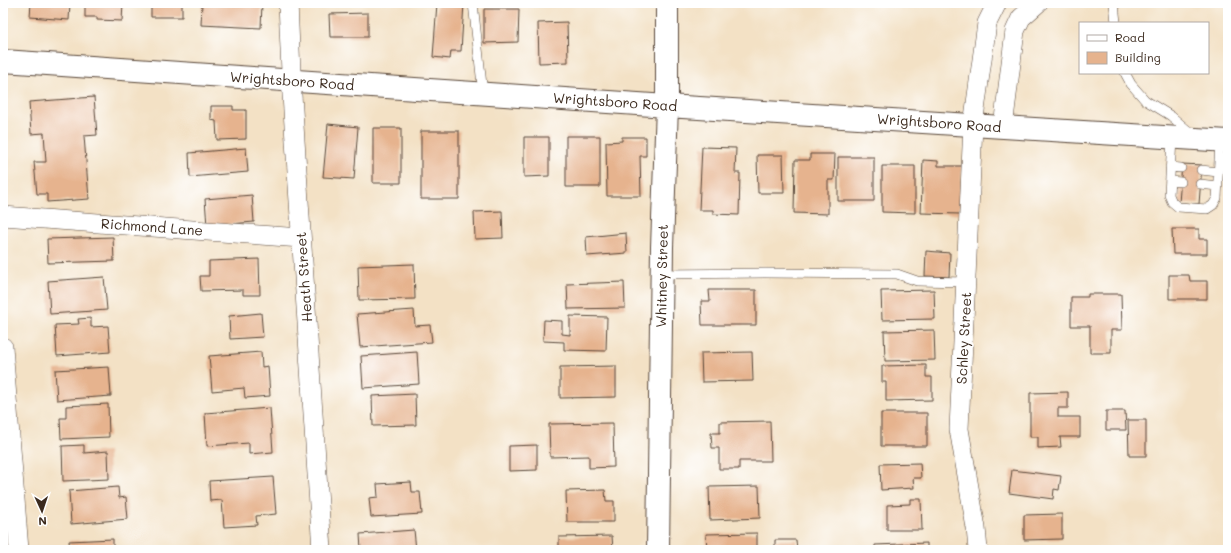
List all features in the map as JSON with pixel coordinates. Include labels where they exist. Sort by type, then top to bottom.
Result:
[{"type":"main road","name":"Whitney Street","points":[[658,550],[662,274],[667,106],[667,3]]},
{"type":"main road","name":"Wrightsboro Road","points":[[3,61],[667,106],[1216,140]]},
{"type":"street","name":"Heath Street","points":[[288,3],[292,95],[322,550]]},
{"type":"street","name":"Schley Street","points":[[978,550],[976,528],[959,429],[973,125],[987,23],[997,3]]},
{"type":"street","points":[[1003,127],[1015,31],[1021,18],[1038,3]]},
{"type":"street","name":"Richmond Lane","points":[[3,216],[301,238]]},
{"type":"street","points":[[3,347],[19,550]]},
{"type":"lane","points":[[473,3],[483,94]]},
{"type":"lane","points":[[1114,3],[1116,22]]},
{"type":"lane","points":[[1126,74],[1131,84],[1145,100],[1216,140],[1218,172],[1217,198],[1213,205],[1207,209],[1178,207],[1172,202],[1169,195],[1172,138]]},
{"type":"lane","points":[[1170,167],[1182,168]]},
{"type":"lane","points":[[1201,170],[1218,172]]},
{"type":"lane","points":[[1170,181],[1181,182]]},
{"type":"lane","points":[[1200,184],[1217,186]]},
{"type":"lane","points":[[662,274],[765,272],[897,274],[917,281],[966,282]]},
{"type":"building","points":[[31,3],[70,3],[69,20],[30,17]]},
{"type":"building","points":[[85,3],[123,3],[122,21],[97,20],[97,17],[85,17]]},
{"type":"building","points":[[151,3],[182,3],[182,17],[151,17]]},
{"type":"building","points":[[202,3],[262,3],[261,28],[201,25]]},
{"type":"building","points":[[437,3],[464,3],[461,51],[451,51],[450,59],[433,57]]},
{"type":"building","points":[[484,9],[519,9],[518,42],[484,43]]},
{"type":"building","points":[[368,13],[368,37],[330,37],[329,14]]},
{"type":"building","points":[[567,22],[568,62],[539,63],[538,23]]},
{"type":"building","points":[[94,97],[97,135],[84,136],[89,199],[47,202],[47,194],[37,194],[34,162],[46,162],[44,133],[31,134],[29,102]]},
{"type":"building","points":[[211,106],[233,106],[233,110],[246,110],[246,139],[217,140],[216,121],[211,120]]},
{"type":"building","points":[[328,124],[358,127],[354,179],[323,177]]},
{"type":"building","points":[[373,128],[401,128],[401,183],[373,183]]},
{"type":"building","points":[[421,131],[459,131],[459,199],[421,199]]},
{"type":"building","points":[[566,136],[600,136],[600,187],[566,187]]},
{"type":"building","points":[[524,137],[549,137],[549,176],[524,177]]},
{"type":"building","points":[[622,137],[646,137],[646,156],[640,156],[641,196],[607,196],[606,142],[622,141]]},
{"type":"building","points":[[702,147],[736,148],[735,173],[740,173],[739,215],[713,214],[713,210],[699,210]]},
{"type":"building","points":[[246,148],[248,172],[190,177],[189,153]]},
{"type":"building","points":[[810,154],[835,154],[834,180],[828,180],[828,214],[794,213],[795,160],[810,160]]},
{"type":"building","points":[[757,155],[783,155],[784,193],[758,193]]},
{"type":"building","points":[[838,157],[874,157],[874,201],[838,201]]},
{"type":"building","points":[[923,160],[938,161],[938,166],[962,166],[960,214],[921,213]]},
{"type":"building","points":[[1182,164],[1202,165],[1199,204],[1179,203]]},
{"type":"building","points":[[882,166],[915,166],[915,213],[882,212]]},
{"type":"building","points":[[252,195],[254,222],[207,226],[205,199]]},
{"type":"building","points":[[502,211],[503,238],[475,239],[474,212]]},
{"type":"building","points":[[1172,229],[1199,229],[1199,239],[1207,239],[1207,254],[1173,254]]},
{"type":"building","points":[[626,233],[627,253],[587,256],[586,237]]},
{"type":"building","points":[[113,237],[114,261],[48,263],[47,239]]},
{"type":"building","points":[[926,251],[950,253],[949,277],[925,276]]},
{"type":"building","points":[[259,259],[260,295],[243,295],[243,290],[201,291],[200,276],[209,276],[209,261]]},
{"type":"building","points":[[414,264],[415,299],[359,300],[358,266]]},
{"type":"building","points":[[1169,275],[1189,275],[1190,281],[1207,281],[1207,299],[1169,299]]},
{"type":"building","points":[[104,277],[107,310],[50,314],[48,281]]},
{"type":"building","points":[[624,282],[625,308],[568,309],[567,284]]},
{"type":"building","points":[[709,290],[756,290],[756,325],[702,325],[701,301],[710,301]]},
{"type":"building","points":[[934,290],[935,319],[882,320],[881,291]]},
{"type":"building","points":[[1088,294],[1121,294],[1122,330],[1111,330],[1111,353],[1090,353],[1090,326],[1071,326],[1071,297],[1088,297]]},
{"type":"building","points":[[414,310],[415,326],[430,325],[432,342],[360,347],[357,314]]},
{"type":"building","points":[[261,313],[263,337],[230,339],[229,316]]},
{"type":"building","points":[[570,316],[607,317],[606,351],[564,350],[564,342],[543,341],[544,320],[562,321],[562,334],[570,335]]},
{"type":"building","points":[[91,318],[91,327],[108,326],[110,352],[57,356],[55,325],[79,324],[78,319]]},
{"type":"building","points":[[934,330],[935,360],[885,361],[884,331]]},
{"type":"building","points":[[261,352],[262,367],[268,366],[270,396],[245,398],[244,388],[212,391],[209,356]]},
{"type":"building","points":[[417,352],[419,384],[363,388],[361,356]]},
{"type":"building","points":[[752,352],[753,381],[702,382],[701,353]]},
{"type":"building","points":[[926,365],[926,377],[932,377],[932,400],[886,401],[886,382],[882,382],[882,366]]},
{"type":"building","points":[[616,366],[616,397],[560,398],[560,367]]},
{"type":"building","points":[[109,367],[111,396],[57,400],[55,370]]},
{"type":"building","points":[[1068,392],[1068,408],[1058,408],[1058,417],[1080,417],[1080,437],[1060,437],[1061,447],[1038,448],[1038,437],[1030,437],[1030,393]]},
{"type":"building","points":[[415,394],[416,425],[373,426],[372,396]]},
{"type":"building","points":[[108,404],[109,437],[61,439],[60,418],[66,418],[66,406]]},
{"type":"building","points":[[270,408],[273,452],[249,454],[249,443],[207,446],[205,413]]},
{"type":"building","points":[[1106,411],[1125,411],[1126,430],[1106,430]]},
{"type":"building","points":[[881,413],[927,413],[927,446],[881,446]]},
{"type":"building","points":[[1128,420],[1146,420],[1146,456],[1129,456]]},
{"type":"building","points":[[770,421],[771,461],[739,461],[739,469],[719,469],[719,448],[712,448],[711,433],[720,433],[720,422]]},
{"type":"building","points":[[613,423],[614,467],[589,468],[589,456],[550,457],[549,424]]},
{"type":"building","points":[[84,445],[84,453],[108,451],[109,479],[63,481],[62,446]]},
{"type":"building","points":[[537,445],[537,470],[509,471],[509,446]]},
{"type":"building","points":[[920,463],[921,478],[913,478],[914,488],[881,490],[880,464]]},
{"type":"building","points":[[1012,470],[1061,476],[1059,490],[1054,489],[1053,499],[1009,493]]},
{"type":"building","points":[[273,477],[276,514],[256,516],[257,525],[224,527],[222,500],[210,501],[209,481]]},
{"type":"building","points":[[411,482],[412,492],[420,492],[422,514],[371,517],[369,498],[378,497],[377,484]]},
{"type":"building","points":[[759,486],[760,518],[710,520],[709,487]]},
{"type":"building","points":[[118,487],[119,498],[126,497],[128,519],[71,524],[69,491]]},
{"type":"building","points":[[605,490],[606,501],[614,501],[614,522],[567,522],[566,491]]},
{"type":"building","points":[[910,499],[921,499],[922,530],[887,530],[887,505],[910,504]]},
{"type":"building","points":[[1062,514],[1062,539],[1024,540],[1024,515]]},
{"type":"building","points":[[414,530],[416,550],[361,550],[360,534]]},
{"type":"building","points":[[757,533],[757,550],[707,550],[706,534]]},
{"type":"building","points":[[612,536],[613,550],[559,550],[559,537]]},
{"type":"building","points":[[113,539],[113,550],[70,550],[69,541]]},
{"type":"building","points":[[775,540],[796,540],[797,550],[775,550]]},
{"type":"building","points":[[927,543],[927,550],[875,550],[875,545]]}]
